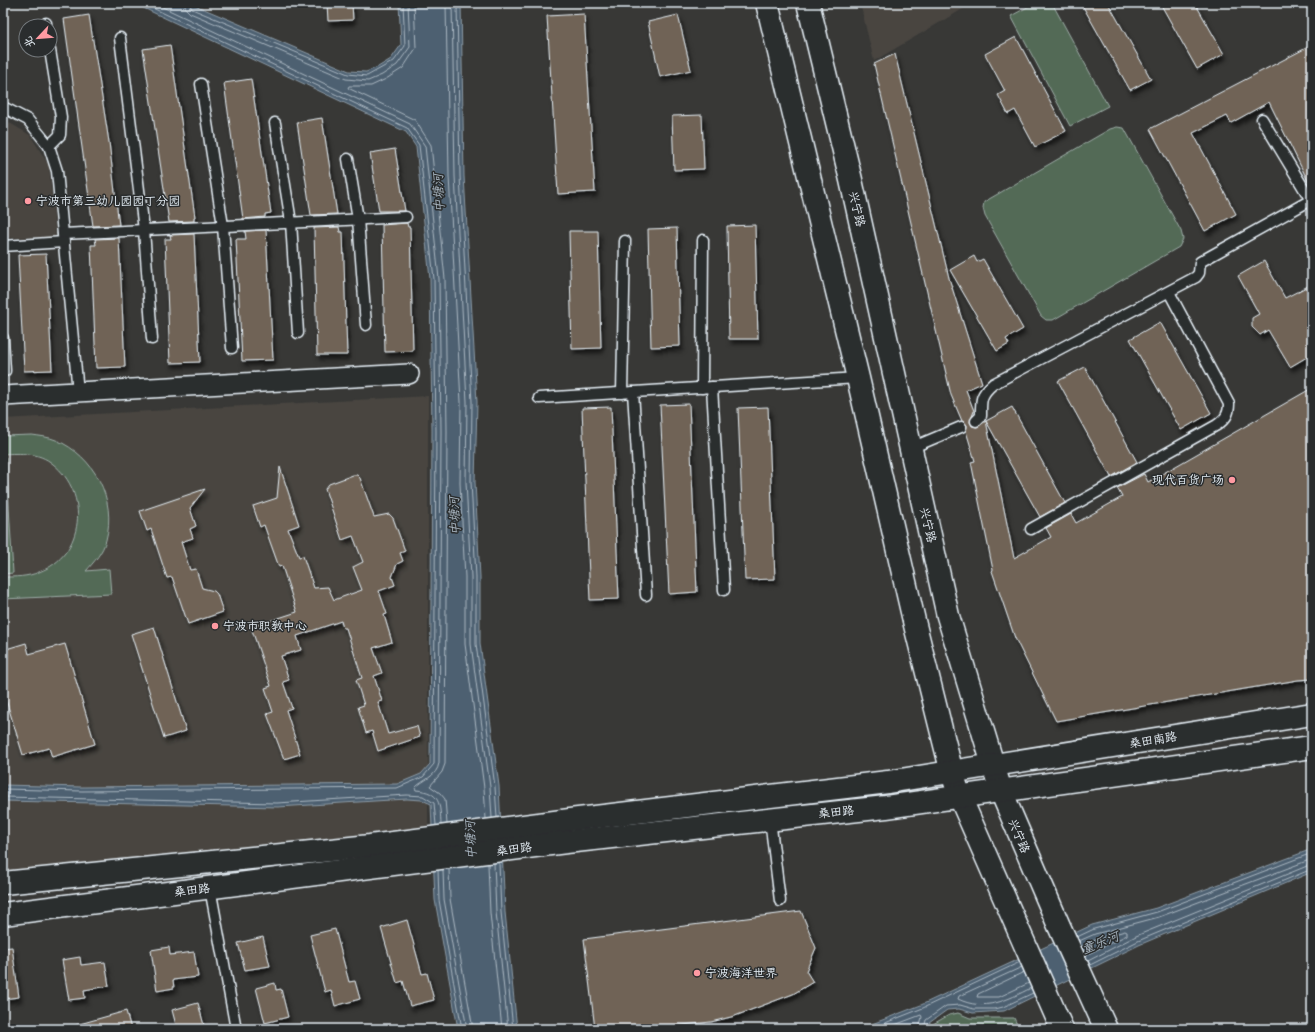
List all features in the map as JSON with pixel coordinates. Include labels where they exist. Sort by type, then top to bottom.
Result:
[{"type":"main road","points":[[767,3],[858,378],[915,625],[952,773],[960,797],[1058,1020]]},
{"type":"main road","name":"兴宁路","points":[[808,3],[911,448],[948,616],[1001,791],[1088,992],[1106,1029]]},
{"type":"main road","name":"桑田南路","points":[[994,766],[1312,714]]},
{"type":"main road","points":[[1001,791],[1312,748]]},
{"type":"main road","name":"桑田路","points":[[3,883],[370,846],[570,820],[880,783],[994,766]]},
{"type":"main road","name":"桑田路","points":[[3,914],[566,842],[1001,791]]},
{"type":"street","points":[[3,396],[409,374]]},
{"type":"lane","points":[[120,38],[144,230],[152,339]]},
{"type":"lane","points":[[49,146],[60,135],[61,117],[51,58]]},
{"type":"lane","points":[[201,84],[223,226],[232,348]]},
{"type":"lane","points":[[3,107],[28,120],[49,146],[57,171],[78,392]]},
{"type":"lane","points":[[976,421],[981,416],[981,397],[985,390],[992,384],[1196,277],[1199,273],[1200,262],[1206,258],[1312,201],[1262,119]]},
{"type":"lane","points":[[275,123],[291,222],[298,333]]},
{"type":"lane","points":[[348,159],[358,219],[366,325]]},
{"type":"lane","points":[[3,246],[144,230],[406,217]]},
{"type":"lane","points":[[703,240],[707,387],[724,590]]},
{"type":"lane","points":[[622,393],[625,241]]},
{"type":"lane","points":[[1031,529],[1217,425],[1225,419],[1229,412],[1229,404],[1169,292]]},
{"type":"lane","points":[[3,338],[5,371]]},
{"type":"lane","points":[[539,398],[858,378]]},
{"type":"lane","points":[[634,392],[646,595]]},
{"type":"lane","points":[[911,448],[961,427]]},
{"type":"lane","points":[[770,819],[780,901]]},
{"type":"lane","points":[[210,888],[236,1029]]},
{"type":"shaded area","points":[[860,3],[973,3],[874,61]]},
{"type":"shaded area","name":"宁波市第三幼儿园园丁分园","points":[[3,119],[30,135],[49,165],[56,237],[3,238]]},
{"type":"shaded area","name":"宁波市职教中心","points":[[428,396],[428,832],[3,876],[3,419]]},
{"type":"green space","points":[[1035,3],[1052,3],[1108,106],[1070,126],[1011,16]]},
{"type":"green space","points":[[1117,127],[1124,128],[1181,231],[1183,239],[1179,247],[1053,320],[1046,320],[1041,316],[985,216],[983,208],[984,202],[1110,129]]},
{"type":"green space","points":[[32,435],[53,439],[70,447],[91,468],[99,481],[105,495],[109,525],[103,549],[86,571],[109,569],[111,594],[3,599],[3,577],[30,575],[54,564],[66,552],[73,538],[77,522],[77,506],[73,491],[65,476],[53,464],[36,455],[3,454],[3,436]]},
{"type":"green space","points":[[3,457],[6,457],[13,573],[3,574]]},
{"type":"green space","points":[[958,1013],[970,1018],[1014,1018],[1019,1029],[932,1029],[933,1024],[949,1015]]},
{"type":"water","name":"中塘河","points":[[133,3],[190,3],[349,71],[366,72],[391,59],[401,45],[399,3],[461,3],[464,176],[477,402],[475,482],[480,577],[480,643],[499,786],[505,912],[517,1029],[458,1029],[435,900],[431,804],[422,800],[407,799],[278,807],[3,801],[3,785],[82,787],[397,784],[421,774],[430,764],[432,431],[430,279],[416,147],[406,132]]},
{"type":"water","name":"童乐河","points":[[1312,849],[1312,872],[1139,945],[1004,1011],[973,1013],[959,1009],[947,1010],[929,1023],[927,1029],[859,1029],[921,1005],[1092,925],[1156,908]]},
{"type":"building","points":[[327,3],[352,3],[353,20],[328,21]]},
{"type":"building","points":[[1081,3],[1108,3],[1151,79],[1130,90]]},
{"type":"building","points":[[1160,3],[1195,3],[1224,54],[1197,69]]},
{"type":"building","points":[[584,14],[595,192],[558,194],[547,16]]},
{"type":"building","points":[[89,15],[109,142],[119,225],[93,226],[64,19]]},
{"type":"building","points":[[678,15],[691,70],[660,77],[648,22]]},
{"type":"building","points":[[1016,37],[1066,131],[1035,147],[1015,110],[1008,114],[998,95],[1005,91],[985,54]]},
{"type":"building","points":[[170,45],[195,217],[194,221],[169,222],[143,49]]},
{"type":"building","points":[[1312,45],[1312,189],[1269,102],[1231,123],[1227,116],[1193,133],[1236,214],[1205,231],[1150,129]]},
{"type":"building","name":"现代百货广场","points":[[895,54],[949,278],[982,383],[966,390],[974,411],[970,422],[972,426],[977,427],[986,421],[1014,558],[1051,537],[1046,528],[1071,514],[1076,523],[1122,497],[1117,488],[1144,474],[1148,482],[1312,388],[1312,679],[1298,680],[1056,721],[1015,638],[992,571],[971,462],[975,461],[966,431],[967,425],[962,421],[951,395],[874,64]]},
{"type":"building","points":[[251,79],[271,213],[265,214],[265,217],[243,219],[224,83]]},
{"type":"building","points":[[702,115],[704,169],[674,170],[672,116]]},
{"type":"building","points":[[322,118],[337,214],[311,215],[297,122]]},
{"type":"building","points":[[395,149],[405,211],[379,211],[370,153]]},
{"type":"building","points":[[407,223],[408,227],[410,227],[413,351],[385,352],[382,225]]},
{"type":"building","points":[[755,225],[758,339],[729,339],[727,226]]},
{"type":"building","points":[[339,227],[340,232],[343,232],[347,355],[317,355],[314,228]]},
{"type":"building","points":[[677,228],[680,346],[651,347],[648,229]]},
{"type":"building","points":[[266,230],[273,360],[242,361],[236,239],[246,239],[245,231]]},
{"type":"building","points":[[569,231],[598,231],[601,348],[572,349]]},
{"type":"building","points":[[194,234],[200,362],[170,363],[165,239],[171,239],[170,235]]},
{"type":"building","points":[[119,238],[125,367],[96,368],[91,245],[96,245],[95,239]]},
{"type":"building","points":[[46,254],[52,370],[24,371],[18,255]]},
{"type":"building","points":[[974,256],[977,262],[983,259],[1023,329],[1006,339],[1009,344],[997,351],[950,270]]},
{"type":"building","points":[[1264,261],[1285,298],[1312,284],[1312,354],[1290,367],[1268,330],[1260,335],[1252,327],[1252,318],[1259,314],[1238,276]]},
{"type":"building","points":[[1160,322],[1211,413],[1181,430],[1130,339]]},
{"type":"building","points":[[1085,367],[1137,462],[1111,477],[1058,381]]},
{"type":"building","points":[[689,404],[697,592],[669,594],[660,405]]},
{"type":"building","points":[[611,407],[619,599],[590,600],[582,408]]},
{"type":"building","points":[[768,407],[775,579],[745,580],[738,408]]},
{"type":"building","points":[[1012,407],[1065,503],[1040,517],[986,421]]},
{"type":"building","points":[[280,467],[299,525],[288,529],[299,557],[303,556],[314,588],[328,587],[334,600],[362,590],[353,567],[363,562],[353,536],[342,540],[325,489],[329,484],[353,475],[357,475],[360,478],[374,517],[389,514],[393,518],[405,551],[400,553],[403,561],[397,564],[392,577],[395,585],[379,591],[387,614],[384,615],[392,642],[373,648],[382,673],[374,676],[382,701],[378,702],[388,734],[417,726],[420,737],[378,751],[372,731],[366,733],[358,707],[364,705],[356,680],[362,678],[346,628],[343,628],[341,621],[297,636],[301,650],[281,656],[289,680],[283,682],[292,708],[286,710],[300,754],[284,759],[267,714],[273,712],[265,688],[271,686],[251,627],[297,612],[282,566],[279,567],[264,525],[260,527],[253,506],[277,498]]},
{"type":"building","points":[[205,489],[190,508],[196,526],[190,529],[193,538],[181,542],[190,570],[196,569],[202,588],[214,591],[217,594],[223,612],[188,624],[172,577],[167,578],[151,529],[147,531],[140,511]]},
{"type":"building","points":[[154,627],[186,731],[164,738],[131,634]]},
{"type":"building","points":[[26,643],[29,654],[65,644],[95,744],[52,757],[49,748],[23,755],[3,690],[3,650]]},
{"type":"building","name":"宁波海洋世界","points":[[801,911],[816,948],[806,971],[813,982],[793,994],[735,1016],[711,1022],[646,1029],[595,1029],[584,939]]},
{"type":"building","points":[[407,920],[422,974],[427,973],[434,1000],[410,1006],[403,981],[397,983],[381,928]]},
{"type":"building","points":[[335,929],[349,982],[355,981],[360,999],[335,1006],[331,990],[325,992],[310,935]]},
{"type":"building","points":[[263,937],[270,966],[245,970],[238,943]]},
{"type":"building","points":[[12,947],[19,997],[3,999],[3,948]]},
{"type":"building","points":[[169,947],[170,955],[194,952],[198,977],[173,980],[174,988],[157,991],[151,950]]},
{"type":"building","points":[[80,957],[81,965],[105,962],[109,986],[84,990],[85,998],[69,1000],[62,960]]},
{"type":"building","points":[[275,983],[276,990],[281,989],[288,1017],[265,1023],[256,988]]},
{"type":"building","points":[[198,1003],[205,1029],[177,1029],[172,1010]]},
{"type":"building","points":[[126,1011],[131,1029],[77,1029],[76,1025]]},
{"type":"place","name":"宁波市第三幼儿园园丁分园","points":[[28,201]]},
{"type":"place","name":"现代百货广场","points":[[1232,480]]},
{"type":"place","name":"宁波市职教中心","points":[[215,626]]},
{"type":"place","name":"宁波海洋世界","points":[[697,973]]}]
